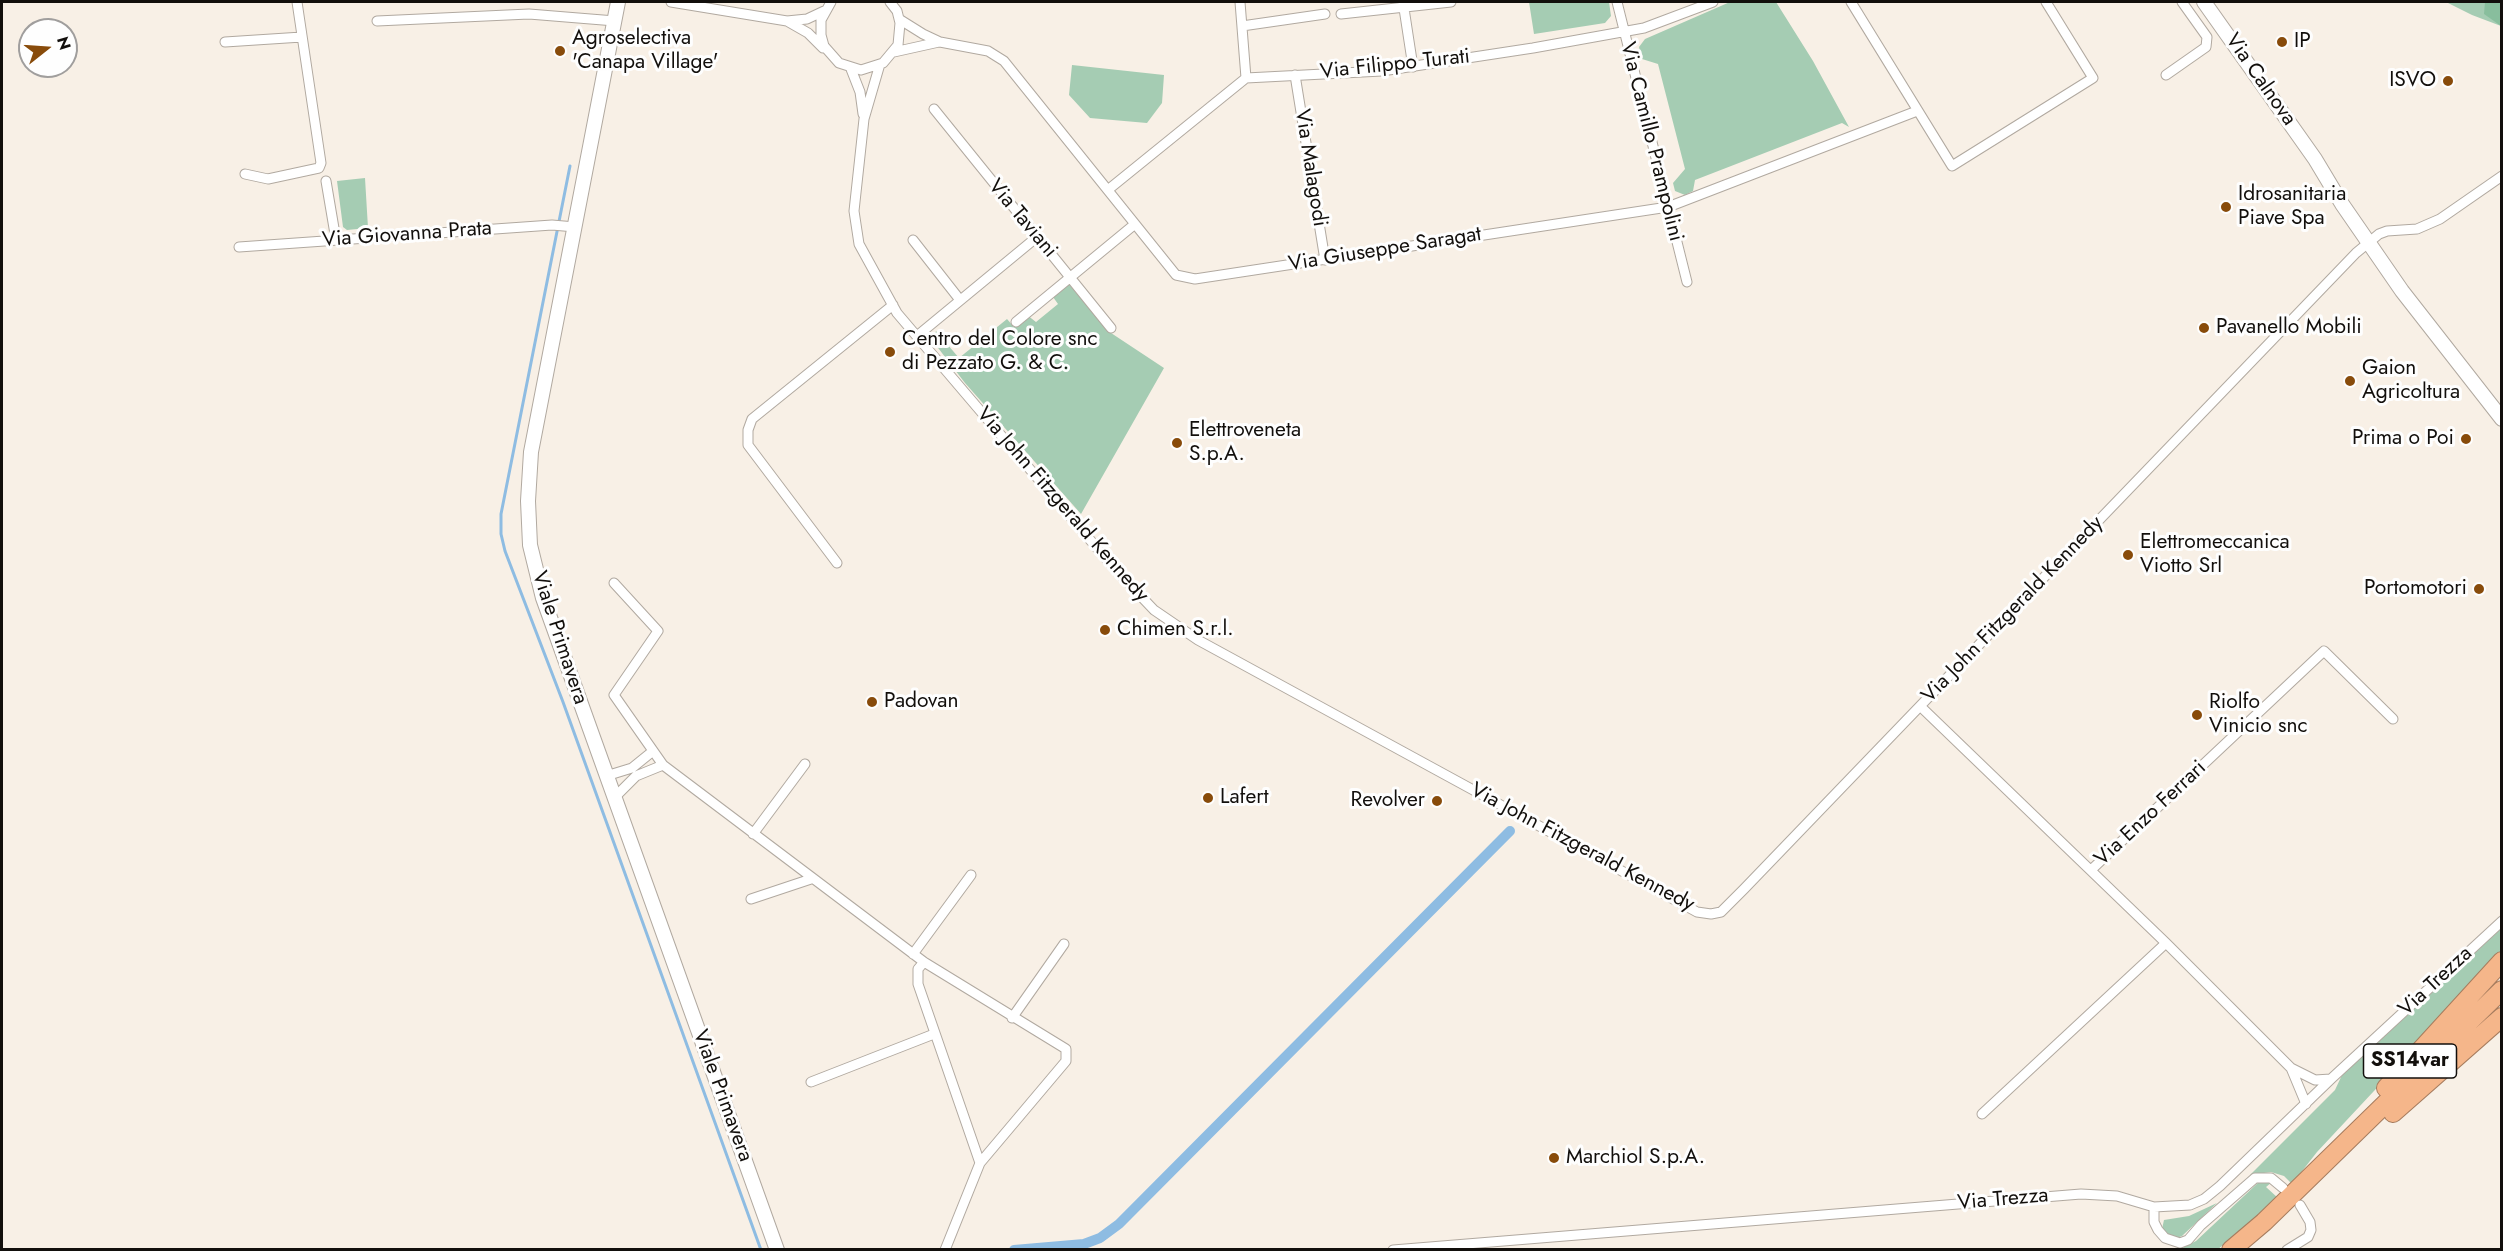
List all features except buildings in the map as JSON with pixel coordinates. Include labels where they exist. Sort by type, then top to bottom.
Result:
[{"type":"highway","name":"SS14var","points":[[2324,1164],[2359,1118],[2502,962]]},
{"type":"highway","points":[[2231,1250],[2264,1222],[2502,990]]},
{"type":"highway","name":"SS14var","points":[[2324,1164],[2359,1142],[2502,1017]]},
{"type":"main road","name":"Viale Primavera","points":[[618,2],[572,227],[531,452],[528,501],[530,545],[543,598],[777,1250]]},
{"type":"main road","name":"Via Calnova","points":[[2204,2],[2315,159],[2336,194],[2419,299],[2451,352]]},
{"type":"main road","name":"Via Calnova","points":[[2315,159],[2333,177],[2427,324],[2502,419]]},
{"type":"street","points":[[245,174],[268,179],[319,168],[321,163],[297,2]]},
{"type":"street","points":[[671,2],[787,21],[807,19],[824,11],[831,2]]},
{"type":"street","points":[[787,21],[808,33],[838,63],[851,69],[866,69],[880,64],[894,52],[900,36],[899,19],[890,2]]},
{"type":"street","points":[[1109,189],[1246,78],[1240,2]]},
{"type":"street","points":[[1341,14],[1404,5],[1450,2]]},
{"type":"street","name":"Via Camillo Prampolini","points":[[1617,2],[1687,282]]},
{"type":"street","points":[[1686,2],[1689,12]]},
{"type":"street","name":"Via Filippo Turati","points":[[1246,78],[1362,73],[1413,67],[1623,33],[1644,28],[1713,2]]},
{"type":"street","points":[[1851,2],[1952,166],[2093,78],[2046,2]]},
{"type":"street","points":[[2166,75],[2206,47],[2207,37],[2182,2]]},
{"type":"street","points":[[1404,5],[1413,67]]},
{"type":"street","points":[[824,11],[820,32],[827,52]]},
{"type":"street","points":[[377,21],[529,14],[615,21]]},
{"type":"street","points":[[1242,26],[1325,14]]},
{"type":"street","name":"Via Giuseppe Saragat","points":[[899,19],[922,34],[940,42],[988,51],[1004,61],[1176,275],[1195,279],[1668,207],[1917,111]]},
{"type":"street","points":[[225,42],[302,37]]},
{"type":"street","name":"Via Giuseppe Saragat","points":[[894,52],[940,42]]},
{"type":"street","name":"Via John Fitzgerald Kennedy","points":[[880,64],[864,119],[854,212],[859,244],[893,305],[917,336],[1086,536],[1154,610],[1198,640],[1697,912],[1711,914],[1721,912],[2372,240]]},
{"type":"street","name":"Via John Fitzgerald Kennedy","points":[[851,69],[860,92],[864,119]]},
{"type":"street","name":"Via Malagodi","points":[[1295,75],[1325,260]]},
{"type":"street","name":"Via Taviani","points":[[934,109],[1111,328]]},
{"type":"street","points":[[2372,240],[2387,231],[2417,229],[2440,219],[2502,176]]},
{"type":"street","points":[[326,182],[336,240]]},
{"type":"street","points":[[1016,322],[1135,224]]},
{"type":"street","name":"Via Giovanna Prata","points":[[239,247],[552,225],[572,227]]},
{"type":"street","points":[[917,336],[1036,237]]},
{"type":"street","points":[[913,240],[960,300]]},
{"type":"street","points":[[837,563],[748,445],[748,430],[752,419],[893,305]]},
{"type":"street","points":[[614,583],[658,631],[614,695],[663,765],[811,879],[924,962],[1066,1049],[1066,1061],[980,1163],[945,1250]]},
{"type":"street","name":"Via Enzo Ferrari","points":[[2091,870],[2324,651],[2393,719]]},
{"type":"street","name":"Via Enzo Ferrari","points":[[1920,706],[2166,943],[2291,1068],[2304,1076],[2320,1081],[2331,1079]]},
{"type":"street","points":[[606,776],[632,768],[653,751]]},
{"type":"street","points":[[753,834],[805,764]]},
{"type":"street","points":[[614,798],[636,776],[663,765]]},
{"type":"street","points":[[913,954],[971,875]]},
{"type":"street","points":[[751,899],[811,879]]},
{"type":"street","name":"Via Trezza","points":[[1393,1250],[2081,1194],[2116,1196],[2154,1207],[2182,1207],[2204,1199],[2502,921]]},
{"type":"street","points":[[1982,1114],[2166,943]]},
{"type":"street","points":[[1012,1018],[1064,944]]},
{"type":"street","points":[[924,962],[918,969],[918,984],[980,1163]]},
{"type":"street","points":[[811,1082],[934,1034]]},
{"type":"street","name":"Via Enzo Ferrari","points":[[2291,1068],[2306,1104]]},
{"type":"street","name":"Via Enzo Ferrari","points":[[2304,1076],[2312,1086],[2315,1095]]},
{"type":"street","points":[[2300,1088],[2315,1095]]},
{"type":"street","points":[[2154,1207],[2154,1222],[2158,1230],[2165,1238],[2180,1243],[2188,1240],[2209,1218],[2255,1178],[2271,1178],[2283,1188]]},
{"type":"street","points":[[2287,1250],[2307,1237],[2311,1230],[2310,1222],[2300,1205]]},
{"type":"green space","points":[[1529,2],[1609,2],[1611,16],[1605,23],[1534,34]]},
{"type":"green space","points":[[1730,2],[1776,2],[1813,61],[1849,127],[1842,123],[1695,180],[1693,191],[1685,195],[1675,191],[1673,183],[1685,169],[1658,64],[1642,59],[1639,47],[1645,39]]},
{"type":"green space","points":[[2446,2],[2501,2],[2501,26],[2472,15]]},
{"type":"green space","points":[[2485,2],[2501,2],[2501,26],[2484,14]]},
{"type":"green space","points":[[1072,65],[1164,75],[1162,103],[1147,123],[1090,118],[1069,95]]},
{"type":"green space","points":[[365,178],[368,228],[347,230],[343,227],[337,181]]},
{"type":"green space","points":[[1068,283],[1108,331],[1164,368],[1081,514],[965,383],[932,340],[936,331],[959,358],[1007,319],[1014,327],[1027,315],[1036,322],[1058,304],[1053,297]]},
{"type":"green space","points":[[2501,925],[2501,955],[2317,1152],[2292,1184],[2284,1176],[2271,1172],[2250,1175],[2335,1090],[2342,1075]]},
{"type":"green space","points":[[2260,1181],[2272,1182],[2266,1187],[2278,1198],[2243,1230],[2218,1249],[2183,1250],[2182,1248],[2196,1241]]},
{"type":"green space","points":[[2217,1203],[2182,1236],[2177,1238],[2167,1235],[2162,1229],[2164,1220],[2189,1216]]},
{"type":"waterway","points":[[570,166],[501,514],[501,534],[505,551],[563,702],[761,1250]]},
{"type":"waterway","points":[[1014,1250],[1084,1244],[1100,1238],[1119,1224],[1510,831]]},
{"type":"place","name":"IP","points":[[2282,42]]},
{"type":"place","name":"Agroselectiva 'Canapa Village'","points":[[560,51]]},
{"type":"place","name":"ISVO","points":[[2448,81]]},
{"type":"place","name":"Idrosanitaria Piave Spa","points":[[2226,207]]},
{"type":"place","name":"Pavanello Mobili","points":[[2204,328]]},
{"type":"place","name":"Centro del Colore snc di Pezzato G. & C.","points":[[890,352]]},
{"type":"place","name":"Gaion Agricoltura","points":[[2350,381]]},
{"type":"place","name":"Prima o Poi","points":[[2466,439]]},
{"type":"place","name":"Elettroveneta S.p.A.","points":[[1177,443]]},
{"type":"place","name":"Elettromeccanica Viotto Srl","points":[[2128,555]]},
{"type":"place","name":"Portomotori","points":[[2479,589]]},
{"type":"place","name":"Chimen S.r.l.","points":[[1105,630]]},
{"type":"place","name":"Padovan","points":[[872,702]]},
{"type":"place","name":"Riolfo Vinicio snc","points":[[2197,715]]},
{"type":"place","name":"Lafert","points":[[1208,798]]},
{"type":"place","name":"Revolver","points":[[1437,801]]},
{"type":"place","name":"Marchiol S.p.A.","points":[[1554,1158]]}]
